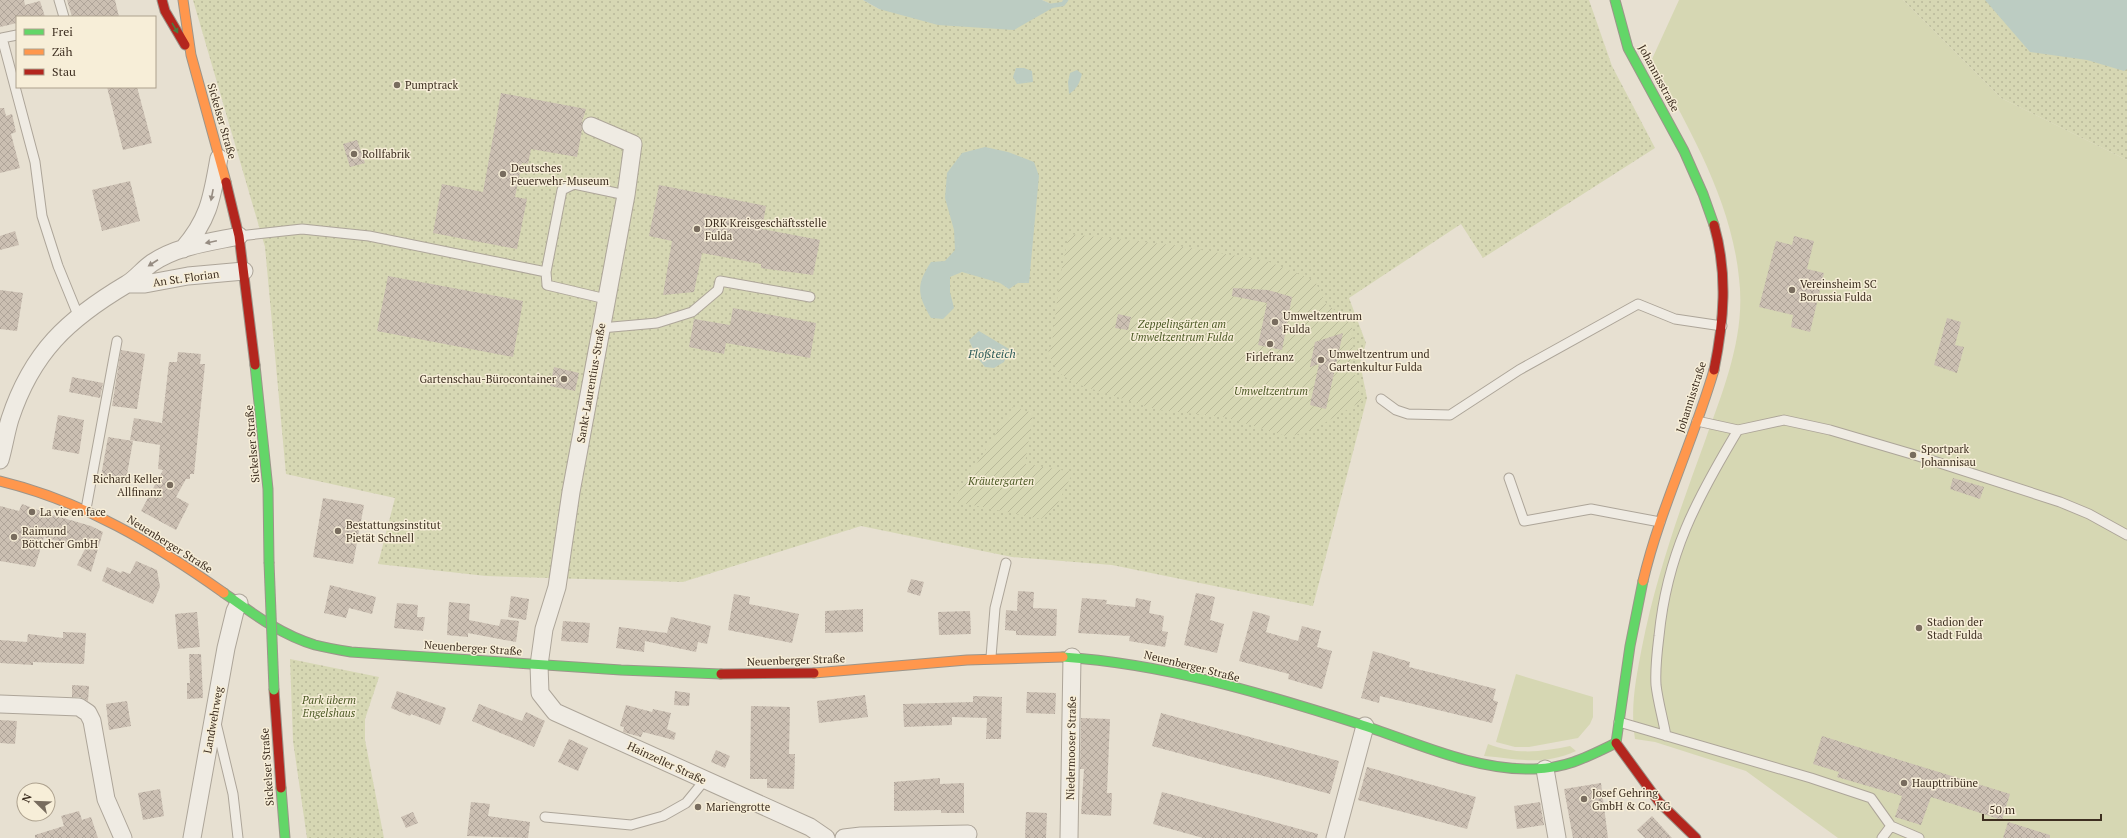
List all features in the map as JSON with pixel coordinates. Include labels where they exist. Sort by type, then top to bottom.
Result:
[{"type":"street","name":"Sickelser Straße","points":[[162,0],[165,11],[191,55]]},
{"type":"street","name":"Sickelser Straße","points":[[183,0],[191,55],[220,156],[239,236],[262,416],[268,489],[274,690],[285,838]]},
{"type":"street","name":"Johannisstraße","points":[[1615,0],[1626,42],[1665,116],[1711,213],[1722,260],[1725,294],[1723,326],[1713,374],[1660,522],[1638,598],[1632,626],[1616,743]]},
{"type":"street","name":"Sankt-Laurentius-Straße","points":[[539,665],[544,629],[557,587],[571,492],[626,194],[633,144],[591,126]]},
{"type":"street","name":"An St. Florian","points":[[183,249],[196,234],[205,218],[211,202],[220,156]]},
{"type":"street","name":"An St. Florian","points":[[0,460],[10,419],[29,375],[46,349],[78,315],[96,302],[128,284],[152,263],[183,249],[239,236]]},
{"type":"street","name":"An St. Florian","points":[[128,284],[145,284],[188,276],[244,271]]},
{"type":"street","name":"Neuenberger Straße","points":[[0,481],[42,491],[86,509],[127,530],[278,629],[310,643],[351,652],[659,673],[782,674],[991,657],[1072,657],[1149,667],[1306,707],[1464,759],[1500,766],[1545,769],[1560,768],[1616,743]]},
{"type":"street","name":"Landwehrweg","points":[[192,838],[213,714],[228,638],[235,611],[239,603]]},
{"type":"street","name":"Niedermooser Straße","points":[[1069,838],[1072,657]]},
{"type":"street","name":"Hainzeller Straße","points":[[539,665],[540,693],[555,712],[810,827],[826,838]]},
{"type":"street","points":[[0,704],[78,708],[88,713],[92,721],[106,799],[123,838]]},
{"type":"street","points":[[1335,838],[1365,726]]},
{"type":"street","points":[[1616,743],[1659,802],[1696,838]]},
{"type":"street","points":[[1545,769],[1557,838]]},
{"type":"street","points":[[844,838],[861,836],[968,834]]},
{"type":"lane","points":[[59,0],[64,16]]},
{"type":"lane","points":[[16,35],[2,38],[35,162],[42,216],[58,266],[78,315]]},
{"type":"lane","points":[[606,298],[547,285],[546,272],[562,190],[574,184],[626,194]]},
{"type":"lane","points":[[239,236],[302,228],[369,236],[546,272]]},
{"type":"lane","points":[[601,328],[657,323],[692,312],[718,290],[720,281],[810,297]]},
{"type":"lane","points":[[1381,399],[1396,410],[1408,414],[1450,415],[1519,370],[1638,304],[1675,319],[1723,326]]},
{"type":"lane","points":[[86,509],[117,341]]},
{"type":"lane","points":[[1697,420],[1738,430],[1784,420],[1830,430],[1915,454],[2060,502],[2089,514],[2127,535]]},
{"type":"lane","points":[[1666,736],[1656,685],[1657,653],[1664,598],[1672,564],[1684,529],[1738,430]]},
{"type":"lane","points":[[1509,478],[1524,522],[1591,509],[1660,522]]},
{"type":"lane","points":[[991,657],[995,608],[1006,563]]},
{"type":"lane","points":[[213,714],[233,794],[238,838]]},
{"type":"lane","points":[[1619,722],[1812,778],[1871,798],[1891,826],[1919,838]]},
{"type":"lane","points":[[545,817],[631,825],[663,816],[686,803],[704,780]]},
{"type":"lane","points":[[1882,838],[1891,826]]},
{"type":"green space","name":"Umweltzentrum","points":[[193,0],[863,0],[879,9],[1055,6],[1042,0],[1589,0],[1612,66],[1655,148],[1483,258],[1461,224],[1349,298],[1366,343],[1360,363],[1367,398],[1313,606],[1112,565],[1012,557],[861,526],[683,582],[486,576],[378,564],[395,498],[286,474],[265,247]]},
{"type":"green space","name":"Sportpark Johannisau","points":[[1679,0],[1903,0],[2001,98],[2127,160],[2127,838],[1838,838],[1746,771],[1655,742],[1635,739],[1633,715],[1634,693],[1654,594],[1669,543],[1726,381],[1732,361],[1739,320],[1739,278],[1727,220],[1706,164],[1652,59]]},
{"type":"green space","points":[[1903,0],[2127,0],[2127,160],[2001,98]]},
{"type":"green space","name":"Zeppelingärten am Umweltzentrum Fulda","points":[[1069,234],[1172,245],[1267,261],[1315,281],[1327,305],[1352,322],[1353,369],[1362,401],[1314,429],[1289,437],[1225,417],[1158,410],[1074,383],[1058,372],[1048,353],[1052,343],[1060,277]]},
{"type":"green space","name":"Kräutergarten","points":[[1013,407],[1033,413],[1025,464],[1073,472],[1058,503],[1041,519],[953,501]]},
{"type":"green space","name":"Park überm Engelshaus","points":[[290,659],[379,677],[365,719],[365,740],[384,838],[307,838],[293,741]]},
{"type":"green space","points":[[1516,674],[1593,697],[1593,717],[1590,724],[1578,738],[1529,747],[1515,747],[1496,742]]},
{"type":"green space","points":[[1488,744],[1509,750],[1519,751],[1539,751],[1570,746],[1576,751],[1553,759],[1520,760],[1484,756]]},
{"type":"water","points":[[863,0],[1042,0],[1056,6],[1014,30],[938,25],[879,9]]},
{"type":"water","points":[[1985,0],[2127,0],[2127,69],[2124,71],[2087,60],[2030,52]]},
{"type":"water","points":[[1016,68],[1024,68],[1032,71],[1033,82],[1017,84],[1013,77]]},
{"type":"water","points":[[1077,70],[1082,74],[1081,78],[1076,88],[1069,94],[1068,82],[1070,73]]},
{"type":"water","points":[[985,147],[1008,152],[1034,162],[1039,176],[1029,283],[1018,283],[1009,289],[1000,283],[962,272],[950,277],[950,292],[954,308],[943,319],[931,318],[926,310],[921,296],[920,290],[923,277],[931,262],[945,261],[955,250],[954,230],[945,198],[947,173],[962,153]]},
{"type":"water","name":"Floßteich","points":[[979,331],[1009,349],[1004,362],[994,368],[985,367],[976,356],[969,340]]},
{"type":"building","points":[[0,0],[24,0],[25,5],[40,1],[45,16],[16,16],[16,23],[0,27]]},
{"type":"building","points":[[67,0],[115,0],[119,16],[72,16]]},
{"type":"building","points":[[107,88],[137,88],[152,143],[123,150]]},
{"type":"building","name":"Deutsches Feuerwehr-Museum","points":[[501,93],[586,109],[582,122],[577,157],[531,149],[528,164],[522,163],[515,197],[527,199],[517,249],[433,233],[442,184],[483,192]]},
{"type":"building","points":[[0,108],[4,108],[6,116],[12,114],[16,132],[11,134],[20,168],[0,173]]},
{"type":"building","name":"Rollfabrik","points":[[357,140],[365,163],[350,167],[343,144]]},
{"type":"building","points":[[130,181],[140,221],[102,231],[92,190]]},
{"type":"building","points":[[659,185],[766,206],[762,229],[820,240],[813,275],[761,268],[761,264],[702,253],[694,292],[663,295],[672,241],[649,236]]},
{"type":"building","points":[[15,231],[19,245],[0,250],[0,236]]},
{"type":"building","name":"Vereinsheim SC Borussia Fulda","points":[[1794,236],[1814,241],[1807,269],[1824,273],[1810,332],[1791,327],[1793,315],[1759,307],[1776,241],[1792,245]]},
{"type":"building","points":[[388,276],[523,301],[513,357],[377,331]]},
{"type":"building","points":[[1233,288],[1268,290],[1292,297],[1282,350],[1258,345],[1267,303],[1232,296]]},
{"type":"building","points":[[0,290],[23,293],[17,331],[0,329]]},
{"type":"building","points":[[733,308],[816,323],[810,358],[726,343],[724,354],[689,347],[694,319],[730,325]]},
{"type":"building","points":[[1118,314],[1131,317],[1128,330],[1115,328]]},
{"type":"building","points":[[1947,318],[1961,322],[1955,345],[1964,347],[1957,373],[1934,365]]},
{"type":"building","name":"Umweltzentrum und Gartenkultur Fulda","points":[[1343,333],[1326,409],[1310,405],[1319,364],[1310,367],[1315,342]]},
{"type":"building","points":[[121,350],[145,354],[137,409],[112,406]]},
{"type":"building","points":[[178,352],[201,354],[200,364],[205,364],[194,474],[190,474],[190,479],[186,479],[176,497],[189,504],[176,530],[141,511],[163,470],[158,469],[160,445],[130,440],[134,418],[162,423],[169,362],[177,362]]},
{"type":"building","name":"Gartenschau-Bürocontainer","points":[[554,367],[579,373],[575,391],[550,386]]},
{"type":"building","points":[[72,377],[103,383],[100,398],[69,392]]},
{"type":"building","points":[[58,415],[84,420],[79,454],[52,449]]},
{"type":"building","points":[[108,437],[133,441],[126,480],[101,476]]},
{"type":"building","points":[[1953,478],[1984,487],[1980,499],[1950,489]]},
{"type":"building","name":"Bestattungsinstitut Pietät Schnell","points":[[323,498],[364,505],[353,564],[313,557]]},
{"type":"building","points":[[22,504],[46,513],[91,526],[103,532],[91,572],[77,565],[85,549],[44,537],[35,567],[0,561],[0,506],[19,511]]},
{"type":"building","points":[[136,561],[157,570],[160,587],[153,604],[102,581],[107,567],[121,573],[122,571],[130,574]]},
{"type":"building","points":[[911,579],[924,582],[920,596],[907,592]]},
{"type":"building","points":[[330,585],[376,597],[372,614],[349,608],[346,618],[324,613]]},
{"type":"building","points":[[1018,591],[1034,592],[1033,608],[1057,609],[1056,636],[1016,635],[1016,631],[1005,630],[1006,610],[1017,611]]},
{"type":"building","points":[[1196,593],[1215,597],[1210,620],[1224,624],[1217,653],[1184,645]]},
{"type":"building","points":[[734,594],[750,597],[749,604],[799,614],[792,643],[728,630]]},
{"type":"building","points":[[511,596],[529,599],[526,620],[508,617]]},
{"type":"building","points":[[1082,598],[1107,600],[1106,604],[1135,607],[1136,598],[1151,601],[1149,613],[1164,616],[1162,631],[1168,632],[1165,647],[1129,641],[1130,636],[1078,633]]},
{"type":"building","points":[[449,602],[470,604],[469,620],[499,626],[501,619],[519,621],[516,642],[468,633],[468,637],[447,635]]},
{"type":"building","points":[[397,603],[418,605],[417,617],[425,617],[423,631],[394,628]]},
{"type":"building","points":[[863,609],[863,632],[825,633],[825,611]]},
{"type":"building","points":[[970,611],[971,634],[939,635],[938,612]]},
{"type":"building","points":[[1253,611],[1270,616],[1266,632],[1298,641],[1302,626],[1321,631],[1317,647],[1332,651],[1322,689],[1288,679],[1289,674],[1239,661]]},
{"type":"building","points":[[197,612],[200,647],[178,649],[175,614]]},
{"type":"building","points":[[671,617],[711,626],[707,644],[698,642],[696,652],[645,641],[644,652],[616,648],[619,627],[667,633]]},
{"type":"building","points":[[563,621],[590,623],[588,643],[561,641]]},
{"type":"building","points":[[63,632],[86,633],[84,664],[33,662],[33,665],[0,663],[0,640],[27,642],[28,634],[63,638]]},
{"type":"building","points":[[1373,651],[1410,662],[1409,667],[1496,689],[1493,700],[1498,702],[1492,723],[1380,696],[1379,703],[1361,698]]},
{"type":"building","points":[[189,654],[201,654],[203,698],[187,699],[187,683],[190,683]]},
{"type":"building","points":[[72,685],[89,686],[88,701],[80,697],[72,697]]},
{"type":"building","points":[[397,691],[446,708],[440,725],[411,714],[410,716],[391,708]]},
{"type":"building","points":[[675,691],[690,693],[689,706],[674,705]]},
{"type":"building","points":[[1027,692],[1056,693],[1055,714],[1026,713]]},
{"type":"building","points":[[865,695],[868,717],[819,723],[817,701]]},
{"type":"building","points":[[973,696],[1002,697],[1001,739],[986,739],[987,718],[952,717],[952,725],[904,727],[903,704],[973,702]]},
{"type":"building","points":[[127,701],[131,726],[109,730],[106,704]]},
{"type":"building","points":[[479,704],[522,721],[526,712],[545,721],[534,747],[472,721]]},
{"type":"building","points":[[626,705],[652,712],[653,709],[671,713],[667,729],[676,733],[674,740],[643,732],[641,737],[623,732],[624,727],[620,726]]},
{"type":"building","points":[[751,706],[790,707],[789,754],[795,754],[794,789],[767,788],[767,779],[750,779]]},
{"type":"building","points":[[1161,713],[1339,761],[1330,794],[1152,746]]},
{"type":"building","points":[[1081,718],[1110,719],[1107,793],[1112,793],[1111,816],[1081,814],[1084,769],[1080,769]]},
{"type":"building","points":[[0,720],[17,721],[15,744],[0,743]]},
{"type":"building","name":"Haupttribüne","points":[[1822,736],[2010,794],[2002,820],[1931,797],[1921,825],[1895,817],[1902,796],[1837,777],[1839,772],[1813,764]]},
{"type":"building","points":[[569,739],[588,748],[578,771],[558,762]]},
{"type":"building","points":[[716,750],[730,756],[725,768],[711,762]]},
{"type":"building","points":[[1367,767],[1476,797],[1467,829],[1358,800]]},
{"type":"building","points":[[940,778],[940,784],[964,783],[964,813],[941,813],[941,810],[894,811],[894,782]]},
{"type":"building","points":[[1601,783],[1608,838],[1573,838],[1564,789]]},
{"type":"building","points":[[160,789],[164,816],[143,820],[138,793]]},
{"type":"building","points":[[1162,792],[1318,834],[1317,838],[1203,838],[1153,824]]},
{"type":"building","points":[[471,802],[490,804],[488,816],[530,822],[528,838],[467,836]]},
{"type":"building","points":[[1540,802],[1544,825],[1517,829],[1514,806]]},
{"type":"building","points":[[79,811],[82,820],[91,817],[98,838],[35,838],[35,835],[64,826],[61,816]]},
{"type":"building","points":[[413,812],[418,823],[406,828],[401,817]]},
{"type":"building","points":[[1026,812],[1047,813],[1046,838],[1025,838]]},
{"type":"building","points":[[1652,816],[1672,838],[1645,838],[1637,830]]},
{"type":"building","points":[[2008,822],[2050,835],[2050,838],[2003,838]]},
{"type":"waterway","points":[[1050,6],[1063,4],[1066,0]]},
{"type":"traffic: fast","points":[[1615,0],[1628,48],[1684,151],[1703,194],[1714,225]]},
{"type":"traffic: fast","points":[[255,365],[268,489],[269,562]]},
{"type":"traffic: fast","points":[[269,562],[274,690]]},
{"type":"traffic: fast","points":[[1616,743],[1630,646],[1643,581]]},
{"type":"traffic: fast","points":[[224,593],[267,623],[302,641],[351,652],[621,670],[721,674]]},
{"type":"traffic: fast","points":[[1063,657],[1139,666],[1176,673],[1250,691],[1359,724],[1445,754],[1489,765],[1512,768],[1546,768],[1576,761],[1616,743]]},
{"type":"traffic: fast","points":[[281,788],[285,838]]},
{"type":"traffic: slow","points":[[183,0],[191,55],[226,182]]},
{"type":"traffic: slow","points":[[1643,581],[1658,528],[1706,397],[1714,370]]},
{"type":"traffic: slow","points":[[0,481],[60,500],[89,512],[145,541],[224,593]]},
{"type":"traffic: slow","points":[[814,673],[967,660],[1063,657]]},
{"type":"traffic: jam","points":[[162,0],[165,11],[185,45]]},
{"type":"traffic: jam","points":[[226,182],[239,236],[255,365]]},
{"type":"traffic: jam","points":[[1714,225],[1721,261],[1723,298],[1720,334],[1714,370]]},
{"type":"traffic: jam","points":[[721,674],[814,673]]},
{"type":"traffic: jam","points":[[274,690],[281,788]]},
{"type":"traffic: jam","points":[[1616,743],[1659,802],[1696,838]]},
{"type":"place","name":"Pumptrack","points":[[397,85]]},
{"type":"place","name":"Rollfabrik","points":[[354,154]]},
{"type":"place","name":"Deutsches Feuerwehr-Museum","points":[[503,174]]},
{"type":"place","name":"DRK Kreisgeschäftsstelle Fulda","points":[[697,229]]},
{"type":"place","name":"Vereinsheim SC Borussia Fulda","points":[[1792,290]]},
{"type":"place","name":"Umweltzentrum Fulda","points":[[1275,322]]},
{"type":"place","name":"Firlefranz","points":[[1270,344]]},
{"type":"place","name":"Umweltzentrum und Gartenkultur Fulda","points":[[1321,360]]},
{"type":"place","name":"Gartenschau-Bürocontainer","points":[[564,379]]},
{"type":"place","name":"Sportpark Johannisau","points":[[1913,455]]},
{"type":"place","name":"Richard Keller Allfinanz","points":[[170,485]]},
{"type":"place","name":"La vie en face","points":[[32,512]]},
{"type":"place","name":"Bestattungsinstitut Pietät Schnell","points":[[338,531]]},
{"type":"place","name":"Raimund Böttcher GmbH","points":[[14,537]]},
{"type":"place","name":"Stadion der Stadt Fulda","points":[[1919,628]]},
{"type":"place","name":"Haupttribüne","points":[[1904,783]]},
{"type":"place","name":"Josef Gehring GmbH & Co. KG","points":[[1584,799]]},
{"type":"place","name":"Mariengrotte","points":[[698,807]]}]
